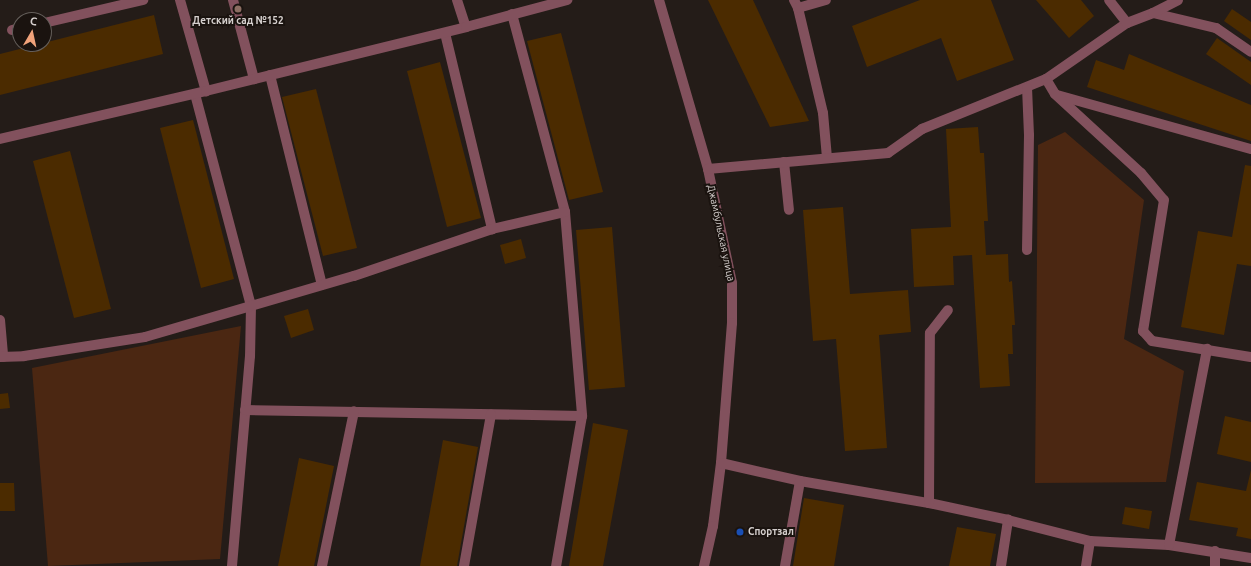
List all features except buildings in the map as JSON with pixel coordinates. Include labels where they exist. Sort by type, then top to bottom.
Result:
[{"type":"street","points":[[52,21],[143,0]]},
{"type":"street","points":[[180,0],[206,92]]},
{"type":"street","points":[[233,0],[254,78]]},
{"type":"street","points":[[457,0],[466,28]]},
{"type":"street","points":[[0,139],[206,92],[254,78],[466,28],[512,14],[567,0]]},
{"type":"street","name":"Джамбульская улица","points":[[659,0],[708,169],[732,284],[732,322],[721,463],[713,526],[704,566]]},
{"type":"street","points":[[826,0],[796,4],[823,112],[827,158]]},
{"type":"street","points":[[1109,0],[1127,23]]},
{"type":"street","points":[[708,169],[888,153],[922,130],[1046,79],[1127,23],[1153,13],[1178,0]]},
{"type":"street","points":[[1153,13],[1216,28],[1251,52]]},
{"type":"street","points":[[512,14],[566,212],[582,416],[556,566]]},
{"type":"street","points":[[445,33],[492,229]]},
{"type":"street","points":[[270,75],[322,285]]},
{"type":"street","points":[[1046,79],[1055,94],[1141,173],[1164,200],[1143,330],[1152,341],[1251,357]]},
{"type":"street","points":[[1026,250],[1029,135],[1027,88]]},
{"type":"street","points":[[195,94],[251,306],[250,356],[232,566]]},
{"type":"street","points":[[1055,94],[1251,149]]},
{"type":"street","points":[[784,162],[789,210]]},
{"type":"street","points":[[0,320],[1,357],[24,356],[145,337],[322,285],[492,229],[566,212]]},
{"type":"street","points":[[929,503],[930,333],[948,310]]},
{"type":"street","points":[[1170,545],[1207,349]]},
{"type":"street","points":[[245,410],[582,416]]},
{"type":"street","points":[[322,566],[354,411]]},
{"type":"street","points":[[464,566],[491,414]]},
{"type":"street","points":[[721,463],[800,481],[929,503],[1008,520],[1090,541],[1170,545],[1216,551],[1251,558]]},
{"type":"street","points":[[785,566],[800,481]]},
{"type":"street","points":[[1001,566],[1008,520]]},
{"type":"street","points":[[1086,566],[1090,541]]},
{"type":"street","points":[[1216,551],[1216,566]]},
{"type":"shaded area","points":[[1065,132],[1144,200],[1124,339],[1184,371],[1166,482],[1035,483],[1038,145]]},
{"type":"shaded area","points":[[241,326],[220,559],[48,566],[32,368]]},
{"type":"place","name":"Детский сад №152","points":[[238,9]]},
{"type":"place","name":"Спортзал","points":[[740,532]]}]
